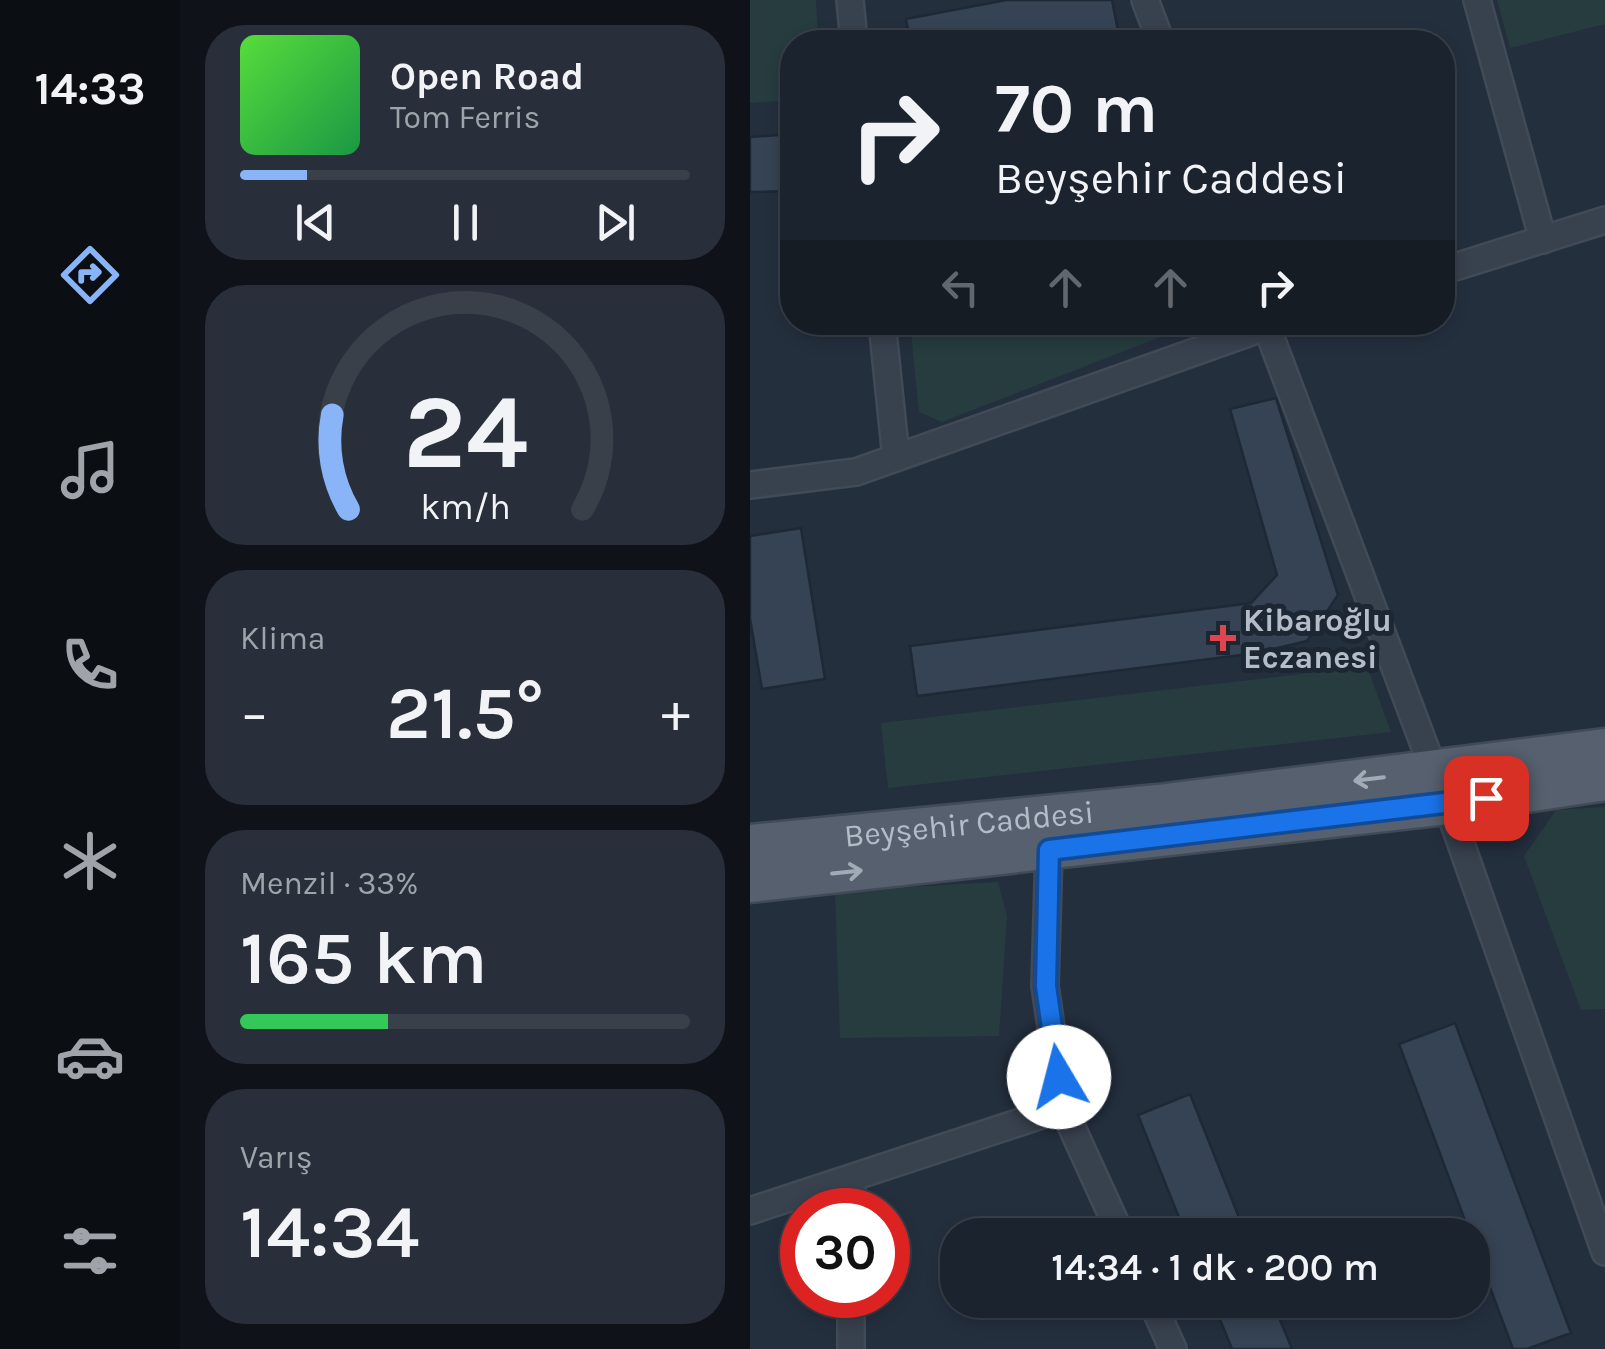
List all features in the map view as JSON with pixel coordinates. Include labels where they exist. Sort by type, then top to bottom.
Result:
[{"type":"main road","name":"Beyşehir Caddesi","points":[[750,882],[1049,850],[1440,788],[1605,749]]},
{"type":"main road","name":"Beyşehir Caddesi","points":[[750,846],[1158,805],[1605,780]]},
{"type":"street","points":[[850,0],[853,30]]},
{"type":"street","points":[[1145,0],[1156,30]]},
{"type":"street","points":[[1477,0],[1544,240]]},
{"type":"street","points":[[1455,267],[1605,220]]},
{"type":"street","points":[[883,335],[896,458]]},
{"type":"street","points":[[750,485],[856,472],[1239,335]]},
{"type":"street","points":[[1274,335],[1605,1252]]},
{"type":"street","points":[[1049,850],[1046,986],[1063,1108],[1113,1218]]},
{"type":"street","points":[[750,1211],[1063,1108]]},
{"type":"street","points":[[852,1179],[852,1188]]},
{"type":"street","points":[[851,1318],[851,1349]]},
{"type":"street","points":[[1158,1318],[1173,1349]]},
{"type":"green space","points":[[750,0],[816,0],[817,30],[780,30],[780,101],[750,103]]},
{"type":"green space","points":[[1497,0],[1605,0],[1605,24],[1510,48]]},
{"type":"green space","points":[[911,335],[1165,335],[942,422],[919,412]]},
{"type":"green space","points":[[1364,658],[1391,732],[888,788],[881,723],[1302,674]]},
{"type":"green space","points":[[1605,807],[1605,1009],[1581,1010],[1524,856],[1556,810]]},
{"type":"green space","points":[[998,882],[1007,916],[999,1036],[840,1038],[835,891]]},
{"type":"building","points":[[1006,0],[1112,0],[1118,30],[908,30],[906,19]]},
{"type":"building","points":[[780,135],[780,191],[750,192],[750,137]]},
{"type":"building","points":[[1276,398],[1338,595],[1307,641],[1257,653],[917,696],[910,646],[1251,603],[1277,575],[1230,409]]},
{"type":"building","points":[[801,528],[825,679],[762,689],[750,619],[750,536]]},
{"type":"building","points":[[1455,1023],[1571,1333],[1527,1349],[1513,1349],[1490,1287],[1490,1218],[1464,1218],[1399,1044]]},
{"type":"building","points":[[1190,1094],[1239,1218],[1179,1218],[1138,1115]]},
{"type":"building","points":[[1219,1318],[1279,1318],[1292,1349],[1232,1349]]},
{"type":"place","name":"Kibaroğlu Eczanesi","points":[[1223,638]]},
{"type":"route","points":[[1059,1077],[1046,986],[1049,850],[1486,798]]}]
